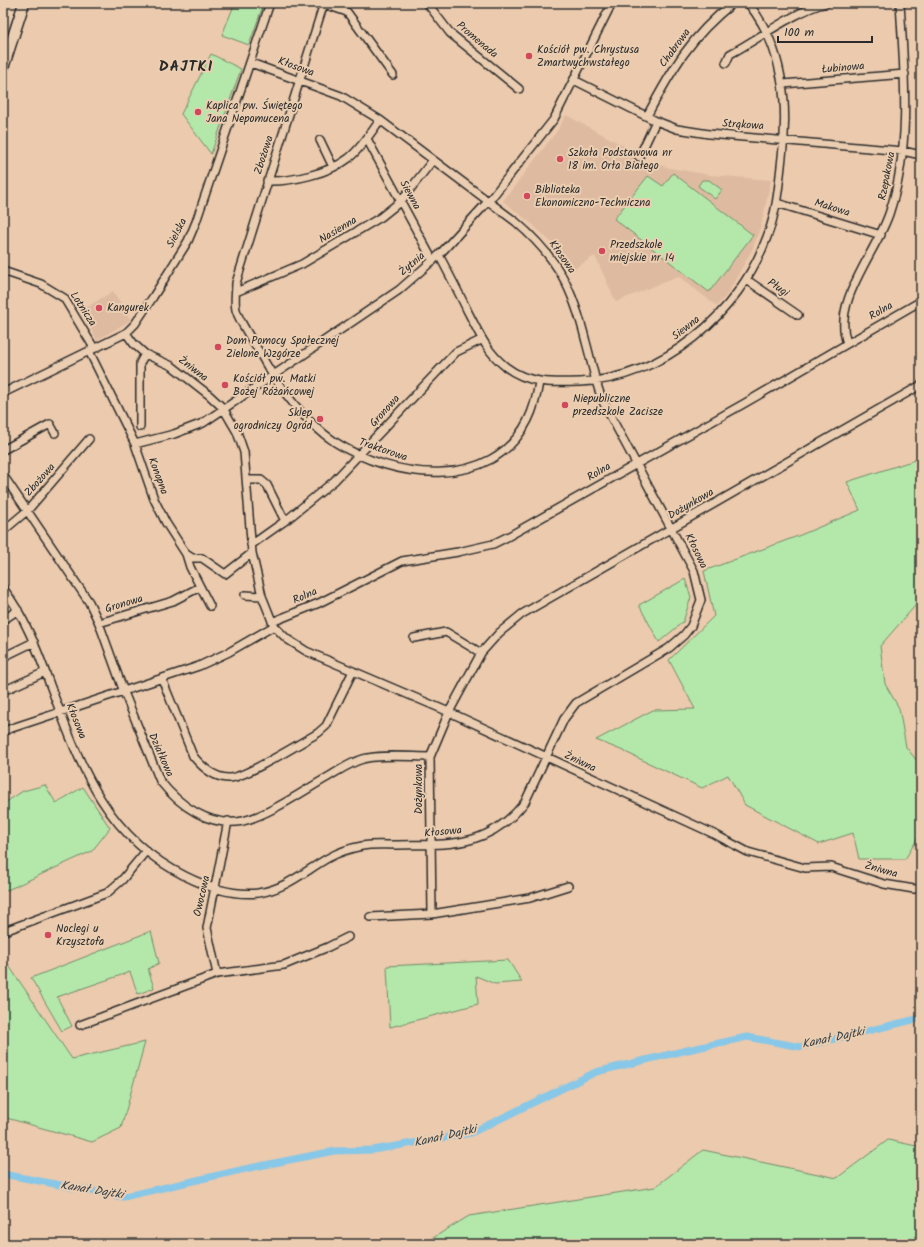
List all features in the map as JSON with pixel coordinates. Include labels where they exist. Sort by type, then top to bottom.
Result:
[{"type":"main road","points":[[3,30],[12,3]]},
{"type":"main road","points":[[3,68],[24,3]]},
{"type":"street","name":"Sielska","points":[[3,393],[126,333],[135,324],[194,228],[251,63],[270,3]]},
{"type":"street","points":[[324,3],[347,12],[393,74]]},
{"type":"street","name":"Zbożowa","points":[[236,292],[236,283],[267,181],[324,3]]},
{"type":"street","name":"Promenada","points":[[427,3],[450,33],[519,89]]},
{"type":"street","name":"Żytnia","points":[[135,444],[174,434],[203,423],[271,375],[399,290],[433,261],[488,202],[528,155],[554,119],[612,3]]},
{"type":"street","name":"Chabrowa","points":[[648,116],[668,76],[695,38],[733,3]]},
{"type":"street","name":"Siewna","points":[[439,255],[479,332],[481,340],[506,367],[523,376],[540,382],[596,381],[636,371],[673,352],[696,336],[715,318],[747,280],[767,237],[777,203],[784,139],[785,114],[783,84],[776,56],[767,34],[748,3]]},
{"type":"street","points":[[726,63],[730,54],[810,8],[826,3]]},
{"type":"street","name":"Rzepakowa","points":[[847,343],[843,333],[843,317],[848,301],[881,235],[899,182],[903,151],[904,74],[900,3]]},
{"type":"street","name":"Kłosowa","points":[[3,588],[18,610],[34,642],[60,712],[90,784],[102,803],[127,834],[146,851],[175,871],[216,888],[237,892],[257,893],[278,888],[295,880],[329,857],[347,850],[364,846],[461,843],[485,836],[497,830],[516,813],[525,802],[564,719],[576,703],[669,648],[684,635],[691,626],[700,605],[700,594],[694,571],[604,404],[596,381],[575,303],[562,276],[551,258],[536,240],[380,120],[341,96],[251,63]]},
{"type":"street","name":"Łubinowa","points":[[783,84],[904,74]]},
{"type":"street","name":"Strąkowa","points":[[574,80],[656,121],[677,129],[703,133],[784,139],[903,151],[921,155]]},
{"type":"street","points":[[267,181],[289,180],[333,167],[347,159],[367,139],[380,120]]},
{"type":"street","points":[[639,157],[656,121]]},
{"type":"street","name":"Siewna","points":[[367,139],[433,261]]},
{"type":"street","points":[[320,140],[333,167]]},
{"type":"street","name":"Nasienna","points":[[236,292],[302,264],[381,217],[401,201],[433,160]]},
{"type":"street","name":"Makowa","points":[[777,203],[881,235]]},
{"type":"street","name":"Lotnicza","points":[[3,271],[42,284],[64,298],[91,350]]},
{"type":"street","name":"Pługi","points":[[747,280],[798,315]]},
{"type":"street","name":"Traktorowa","points":[[236,292],[236,311],[271,375],[312,422],[336,442],[359,455],[402,469],[421,472],[446,473],[470,469],[488,461],[504,450],[517,437],[528,421],[536,402],[540,382]]},
{"type":"street","name":"Rolna","points":[[3,731],[199,666],[229,652],[273,624],[402,561],[458,552],[493,544],[535,523],[636,463],[745,403],[921,301]]},
{"type":"street","name":"Żniwna","points":[[126,333],[144,354],[172,366],[223,408],[237,432],[244,452],[251,545],[262,596],[273,624],[287,639],[306,651],[449,712],[546,758],[714,834],[748,852],[805,868],[831,868],[884,884],[914,889],[921,888]]},
{"type":"street","name":"Gronowa","points":[[251,545],[285,521],[334,481],[451,357],[463,348],[481,340]]},
{"type":"street","name":"Konopna","points":[[91,350],[135,444],[154,498],[166,523],[186,554],[190,568],[210,606]]},
{"type":"street","points":[[140,427],[140,364],[144,354]]},
{"type":"street","name":"Dożynkowa","points":[[432,914],[430,757],[449,712],[481,653],[499,633],[522,614],[921,385]]},
{"type":"street","points":[[3,450],[50,424],[55,432]]},
{"type":"street","name":"Zbożowa","points":[[3,530],[28,510],[89,439]]},
{"type":"street","name":"Działkowa","points":[[3,475],[66,566],[88,602],[99,624],[155,772],[169,793],[193,811],[208,818],[228,821],[242,821],[252,818],[363,758],[430,757]]},
{"type":"street","points":[[247,480],[261,480],[267,485],[285,521]]},
{"type":"street","points":[[186,554],[192,558],[202,558],[225,574],[252,553]]},
{"type":"street","name":"Gronowa","points":[[99,624],[173,601],[200,587]]},
{"type":"street","points":[[245,595],[262,596]]},
{"type":"street","points":[[3,620],[18,610]]},
{"type":"street","points":[[414,638],[446,632],[481,653]]},
{"type":"street","points":[[3,657],[34,642]]},
{"type":"street","points":[[162,679],[193,756],[200,764],[213,774],[230,778],[245,774],[318,733],[332,718],[353,671]]},
{"type":"street","points":[[3,691],[45,672]]},
{"type":"street","name":"Owocowa","points":[[217,974],[207,928],[228,821]]},
{"type":"street","points":[[7,930],[107,893],[122,880],[146,851]]},
{"type":"street","points":[[370,916],[432,914],[530,898],[568,886]]},
{"type":"street","points":[[80,1024],[217,974],[284,965],[348,937]]},
{"type":"shaded area","points":[[566,115],[637,153],[634,157],[641,163],[644,160],[670,168],[710,175],[771,180],[762,222],[753,248],[728,293],[717,306],[678,276],[616,302],[595,256],[570,271],[554,245],[532,224],[503,201],[557,131]]},
{"type":"shaded area","points":[[113,291],[131,320],[97,340],[81,311]]},
{"type":"green space","points":[[235,3],[264,3],[249,45],[222,35]]},
{"type":"green space","points":[[211,54],[241,69],[211,154],[181,114]]},
{"type":"green space","points":[[673,173],[753,235],[709,292],[614,219],[648,176],[663,186]]},
{"type":"green space","points":[[702,180],[709,180],[722,190],[715,199],[698,186]]},
{"type":"green space","points":[[921,458],[921,599],[880,646],[885,684],[899,708],[906,747],[921,766],[921,833],[905,859],[859,859],[853,833],[819,844],[745,805],[728,775],[702,788],[621,750],[596,740],[653,710],[695,709],[669,660],[714,616],[704,571],[798,536],[860,510],[847,482]]},
{"type":"green space","points":[[685,579],[691,597],[683,622],[659,642],[639,605]]},
{"type":"green space","points":[[45,785],[56,803],[83,787],[110,828],[92,851],[3,892],[3,804],[23,791]]},
{"type":"green space","points":[[151,931],[159,963],[148,969],[154,988],[138,994],[130,972],[57,997],[72,1026],[62,1031],[31,978]]},
{"type":"green space","points":[[3,957],[72,1059],[145,1042],[121,1128],[92,1142],[3,1117]]},
{"type":"green space","points":[[508,960],[522,982],[495,984],[476,976],[478,1004],[390,1027],[387,966]]},
{"type":"green space","points":[[888,1140],[921,1147],[921,1244],[423,1244],[469,1216],[655,1187],[703,1150],[837,1178]]},
{"type":"waterway","name":"Kanał Dajtki","points":[[3,1174],[123,1197],[245,1169],[334,1151],[373,1150],[471,1133],[596,1072],[683,1051],[747,1037],[801,1047],[921,1018]]},
{"type":"place","name":"Kościół pw. Chrystusa Zmartwychwstałego","points":[[529,56]]},
{"type":"place","name":"Kaplica pw. Świętego Jana Nepomucena","points":[[198,112]]},
{"type":"place","name":"Szkoła Podstawowa nr 18 im. Orła Białego","points":[[560,159]]},
{"type":"place","name":"Biblioteka Ekonomiczno-Techniczna","points":[[527,196]]},
{"type":"place","name":"Przedszkole miejskie nr 14","points":[[602,251]]},
{"type":"place","name":"Kangurek","points":[[99,308]]},
{"type":"place","name":"Dom Pomocy Społecznej Zielone Wzgórze","points":[[218,347]]},
{"type":"place","name":"Kościół pw. Matki Bożej Różańcowej","points":[[225,385]]},
{"type":"place","name":"Niepubliczne przedszkole Zacisze","points":[[565,405]]},
{"type":"place","name":"Sklep ogrodniczy Ogród","points":[[320,419]]},
{"type":"place","name":"Noclegi u Krzysztofa","points":[[48,935]]},
{"type":"district","name":"DAJTKI","points":[[186,67]]}]
